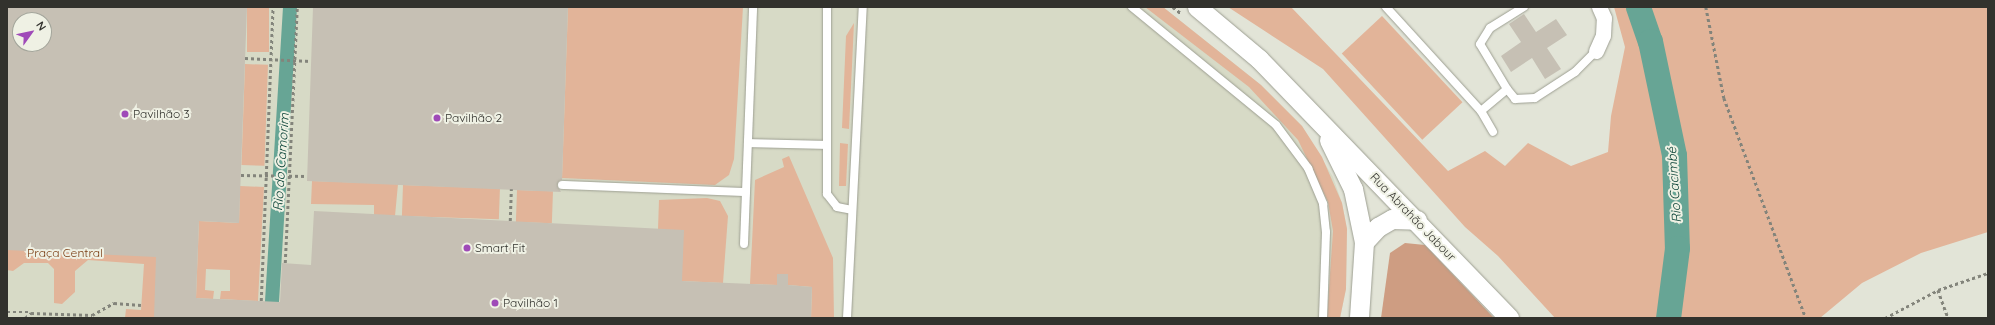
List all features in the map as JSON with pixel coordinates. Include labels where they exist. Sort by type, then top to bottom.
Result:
[{"type":"street","name":"Rua Abrahão Jabour","points":[[1197,7],[1259,59],[1314,117],[1417,220],[1509,318]]},
{"type":"street","points":[[1596,51],[1603,35],[1604,18],[1599,7]]},
{"type":"street","name":"Rua Abrahão Jabour","points":[[1314,117],[1352,189],[1364,242],[1359,318]]},
{"type":"street","points":[[1364,242],[1378,227],[1392,219],[1417,220]]},
{"type":"lane","points":[[744,244],[753,7]]},
{"type":"lane","points":[[827,7],[825,144],[828,194],[837,207],[852,210]]},
{"type":"lane","points":[[847,318],[863,7]]},
{"type":"lane","points":[[1132,7],[1276,125],[1308,168],[1323,204],[1326,232],[1323,318]]},
{"type":"lane","points":[[1386,7],[1481,111],[1493,132]]},
{"type":"lane","points":[[1524,7],[1490,28],[1480,44],[1507,89],[1515,99],[1535,98],[1575,72],[1596,51]]},
{"type":"lane","points":[[1481,111],[1507,89]]},
{"type":"lane","points":[[749,143],[825,144]]},
{"type":"lane","points":[[562,185],[746,192]]},
{"type":"path","points":[[261,301],[273,7]]},
{"type":"path","points":[[285,264],[297,7]]},
{"type":"path","points":[[1706,7],[1724,98],[1806,318]]},
{"type":"path","points":[[245,58],[311,61]]},
{"type":"path","points":[[241,175],[307,176]]},
{"type":"path","points":[[510,221],[512,189]]},
{"type":"path","points":[[1885,318],[1938,290],[1988,273]]},
{"type":"path","points":[[1938,290],[1948,318]]},
{"type":"path","points":[[7,312],[92,316],[114,303],[141,305]]},
{"type":"path","points":[[25,318],[31,312]]},
{"type":"path","points":[[65,318],[66,314]]},
{"type":"shaded area","points":[[7,7],[1163,7],[1261,85],[1302,126],[1333,177],[1342,203],[1347,229],[1346,289],[1340,318],[7,318]]},
{"type":"shaded area","points":[[1405,243],[1425,245],[1494,318],[1381,318],[1390,253]]},
{"type":"green space","points":[[247,7],[269,7],[269,52],[247,52]]},
{"type":"green space","points":[[568,7],[743,7],[734,159],[729,175],[715,185],[562,178]]},
{"type":"green space","points":[[1145,7],[1163,7],[1261,85],[1302,126],[1322,157],[1342,203],[1347,229],[1346,289],[1340,318],[1327,318],[1333,231],[1328,202],[1298,140],[1249,87]]},
{"type":"green space","points":[[1228,7],[1291,7],[1448,171],[1485,151],[1505,166],[1528,143],[1571,166],[1608,152],[1611,116],[1625,47],[1614,7],[1988,7],[1988,232],[1921,253],[1862,283],[1820,318],[1555,318],[1498,256],[1465,227],[1323,69]]},
{"type":"green space","points":[[1382,16],[1462,102],[1422,140],[1342,54]]},
{"type":"green space","points":[[854,23],[849,129],[842,128],[846,36]]},
{"type":"green space","points":[[245,64],[268,65],[264,166],[241,165]]},
{"type":"green space","points":[[840,143],[848,144],[846,186],[839,186]]},
{"type":"green space","points":[[789,156],[833,258],[834,318],[811,318],[812,287],[788,285],[788,274],[777,274],[777,285],[750,284],[755,180],[784,167],[782,159]]},
{"type":"green space","points":[[312,181],[398,184],[395,216],[374,215],[374,205],[311,204]]},
{"type":"green space","points":[[403,185],[500,188],[499,219],[402,216]]},
{"type":"green space","points":[[240,186],[264,187],[258,301],[220,299],[221,291],[230,291],[230,270],[206,269],[205,290],[214,291],[213,299],[196,298],[199,221],[239,223]]},
{"type":"green space","points":[[517,190],[553,191],[552,223],[516,222]]},
{"type":"green space","points":[[707,198],[720,201],[728,216],[723,283],[682,281],[658,229],[659,200]]},
{"type":"green space","name":"Praça Central","points":[[7,232],[175,238],[171,318],[125,318],[126,309],[141,310],[144,264],[88,260],[75,271],[75,292],[62,304],[54,303],[54,269],[48,263],[24,263],[13,271],[7,270]]},
{"type":"building","points":[[7,7],[247,7],[239,223],[199,221],[196,298],[280,302],[282,263],[311,265],[314,211],[684,230],[682,281],[777,285],[777,274],[788,274],[788,285],[812,287],[811,318],[154,318],[156,257],[7,250]]},
{"type":"building","name":"Pavilhão 2","points":[[313,7],[568,7],[562,180],[557,185],[561,192],[307,181]]},
{"type":"building","points":[[1524,14],[1536,32],[1556,19],[1567,35],[1547,48],[1561,69],[1545,79],[1532,58],[1511,72],[1501,56],[1521,42],[1509,24]]},
{"type":"waterway","name":"Rio do Camorim","points":[[271,318],[290,7]]},
{"type":"waterway","name":"Rio Cacimbé","points":[[1638,7],[1650,41],[1674,155],[1677,248],[1668,318]]},
{"type":"place","name":"Pavilhão 3","points":[[125,114]]},
{"type":"place","name":"Pavilhão 2","points":[[437,118]]},
{"type":"place","name":"Smart Fit","points":[[467,248]]},
{"type":"place","name":"Pavilhão 1","points":[[495,303]]}]
